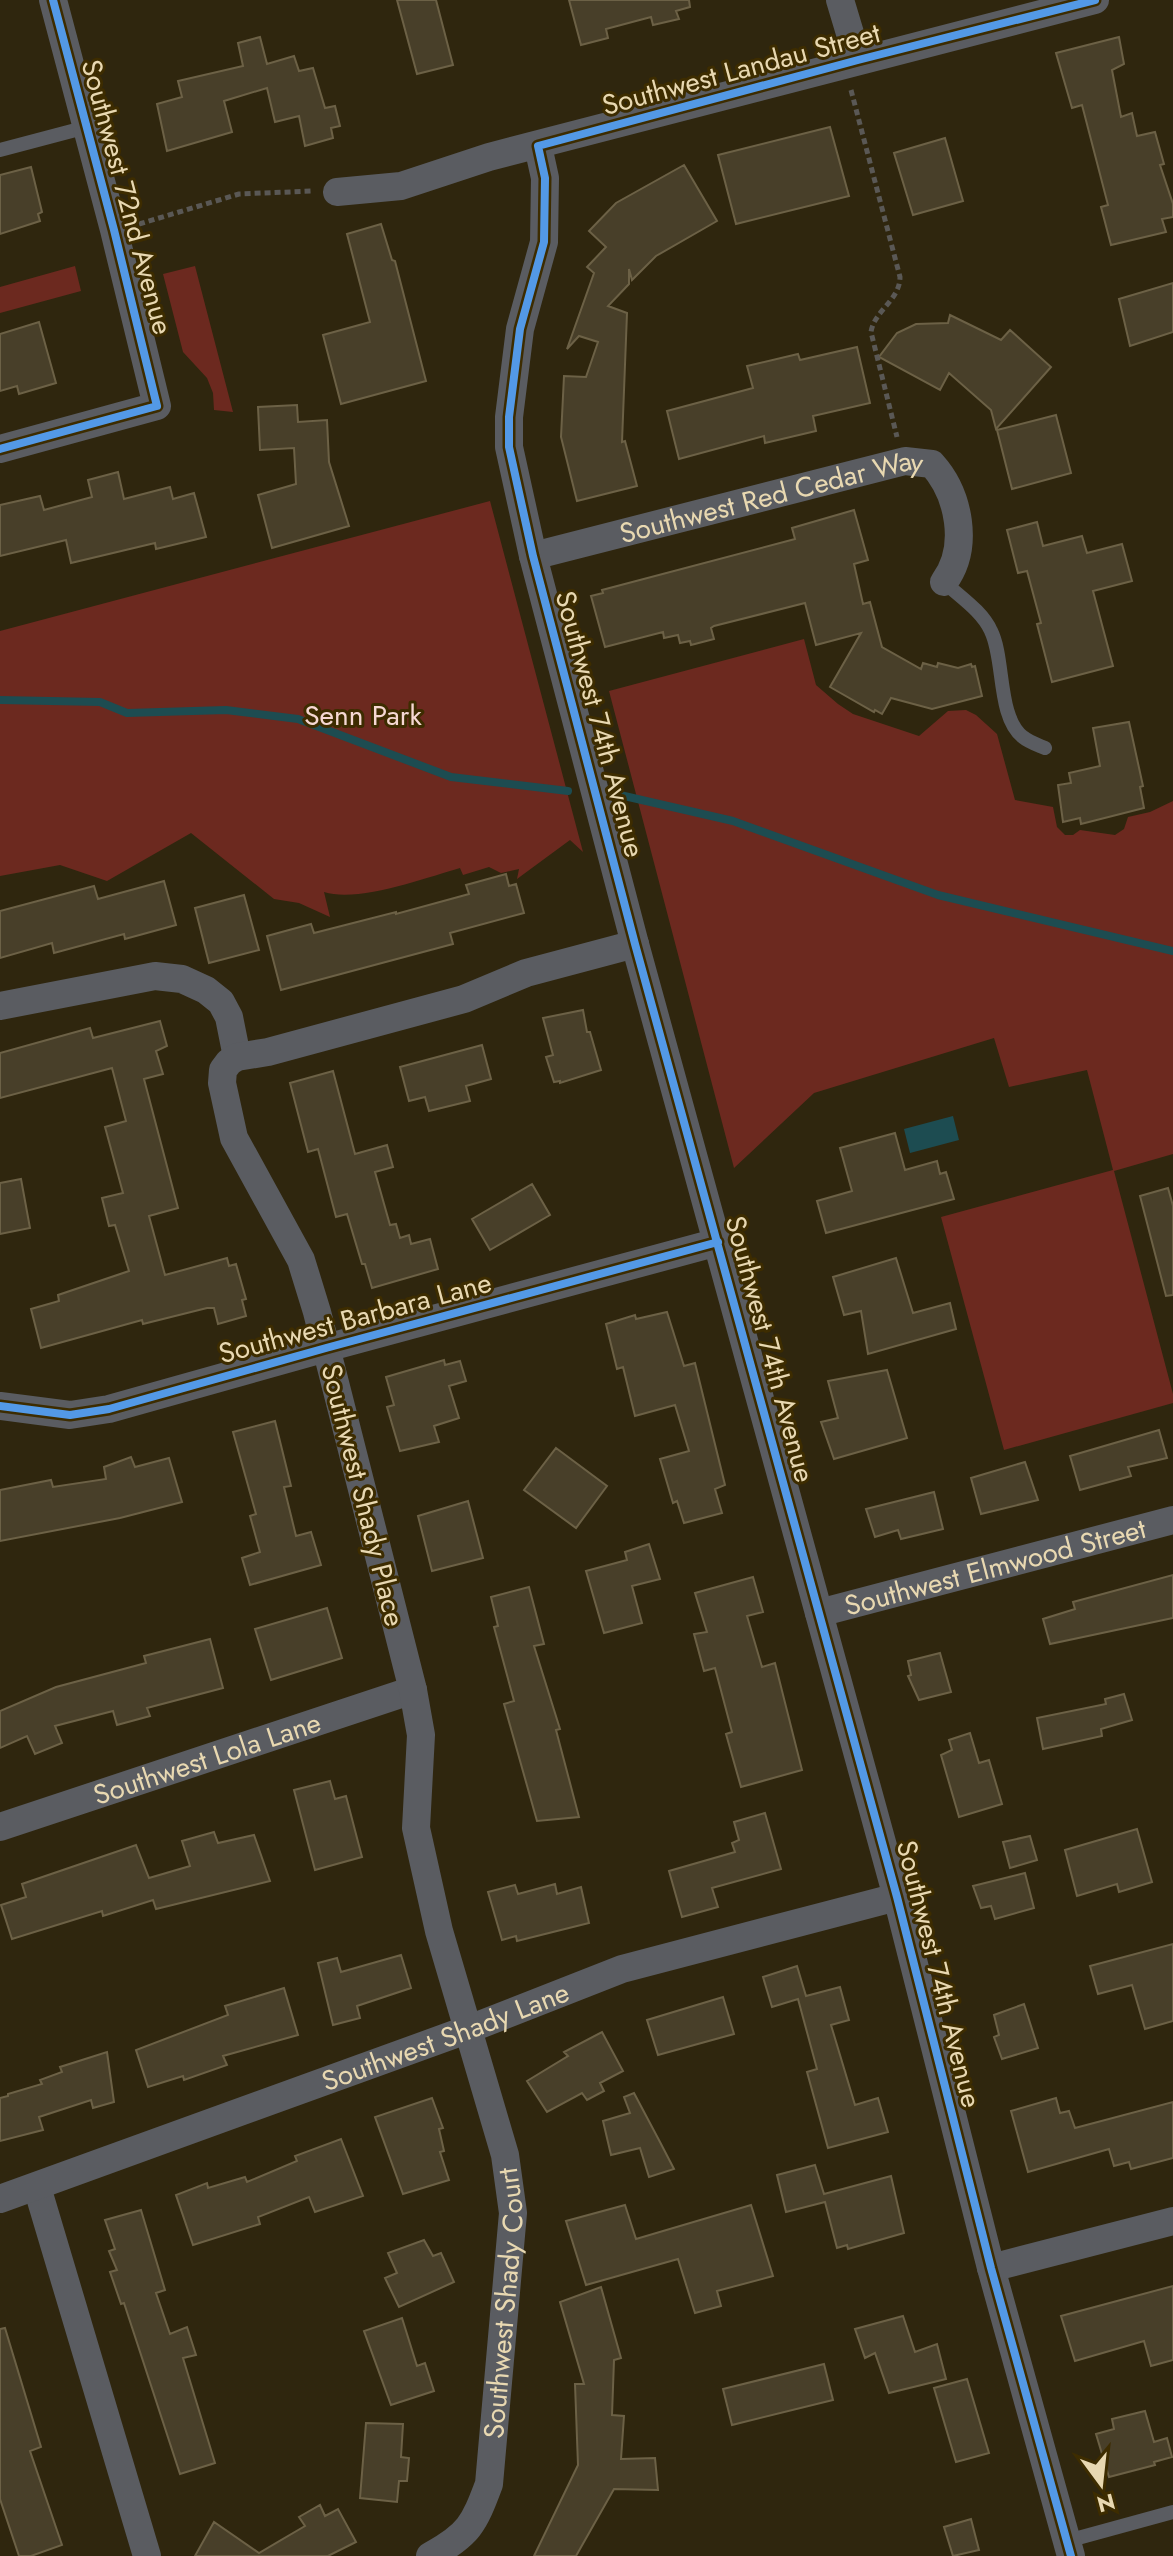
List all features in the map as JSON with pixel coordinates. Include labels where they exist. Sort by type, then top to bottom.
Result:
[{"type":"street","name":"Southwest 72nd Avenue","points":[[0,449],[157,406],[53,0]]},
{"type":"street","points":[[840,0],[851,62]]},
{"type":"street","name":"Southwest Landau Street","points":[[337,192],[401,186],[489,157],[1095,0]]},
{"type":"street","name":"Southwest 74th Avenue","points":[[538,146],[545,178],[544,242],[520,329],[509,417],[509,447],[533,556],[635,944],[897,1897],[991,2268],[1069,2548]]},
{"type":"street","name":"Southwest Red Cedar Way","points":[[533,556],[905,461],[932,464],[945,478],[951,495],[959,523],[959,541],[951,572],[944,582]]},
{"type":"street","points":[[0,1006],[155,976],[182,979],[206,990],[221,1002],[229,1017],[237,1057],[268,1052],[464,999],[526,973],[635,944]]},
{"type":"street","name":"Southwest Shady Place","points":[[237,1057],[223,1070],[222,1083],[234,1138],[301,1260],[413,1690],[421,1735],[416,1828],[439,1931],[469,2029]]},
{"type":"street","name":"Southwest Barbara Lane","points":[[0,1406],[70,1415],[109,1409],[718,1242]]},
{"type":"street","name":"Southwest Elmwood Street","points":[[819,1613],[1173,1520]]},
{"type":"street","name":"Southwest Lola Lane","points":[[0,1827],[413,1690]]},
{"type":"street","name":"Southwest Shady Lane","points":[[0,2199],[469,2029],[622,1969],[897,1897]]},
{"type":"street","name":"Southwest Shady Court","points":[[430,2556],[451,2545],[474,2523],[489,2484],[513,2213],[505,2155],[469,2029]]},
{"type":"street","points":[[37,2187],[147,2556]]},
{"type":"street","points":[[991,2268],[1173,2221]]},
{"type":"lane","points":[[0,150],[87,127]]},
{"type":"lane","points":[[944,582],[979,614],[992,632],[1005,701],[1013,723],[1021,736],[1045,748]]},
{"type":"lane","points":[[1069,2548],[1173,2512]]},
{"type":"path","points":[[851,62],[900,277],[897,292],[876,319],[871,332],[891,418]]},
{"type":"path","points":[[114,230],[239,194],[295,190],[337,192]]},
{"type":"green space","points":[[75,266],[81,291],[0,313],[0,287]]},
{"type":"green space","points":[[195,266],[233,412],[214,410],[213,393],[207,378],[183,352],[163,274]]},
{"type":"green space","name":"Senn Park","points":[[490,501],[583,852],[570,840],[517,879],[519,869],[501,873],[489,867],[463,875],[460,868],[373,892],[338,895],[324,892],[330,917],[299,903],[274,899],[191,833],[107,881],[60,865],[0,876],[0,631]]},
{"type":"green space","points":[[804,639],[816,685],[853,714],[919,736],[948,711],[966,710],[976,715],[997,734],[1015,800],[1053,807],[1057,827],[1065,835],[1073,835],[1080,830],[1115,835],[1124,829],[1128,817],[1150,812],[1173,801],[1173,1154],[1114,1171],[1173,1403],[1004,1450],[941,1217],[1113,1170],[1087,1070],[1009,1087],[994,1038],[814,1093],[734,1168],[609,691]]},
{"type":"water","points":[[953,1116],[959,1140],[910,1153],[904,1129]]},
{"type":"building","points":[[397,0],[436,0],[453,65],[417,74]]},
{"type":"building","points":[[569,0],[689,0],[690,7],[676,11],[679,19],[653,25],[651,17],[606,29],[608,38],[581,45]]},
{"type":"building","points":[[260,37],[267,64],[294,56],[299,71],[313,68],[325,108],[335,106],[340,126],[331,128],[333,138],[305,146],[299,116],[275,122],[267,88],[224,101],[232,132],[167,151],[157,104],[182,97],[178,81],[243,66],[238,43]]},
{"type":"building","points":[[1119,37],[1124,64],[1112,70],[1121,117],[1132,113],[1137,136],[1155,132],[1164,164],[1160,165],[1173,204],[1173,217],[1162,219],[1166,232],[1111,245],[1101,207],[1108,205],[1082,105],[1072,108],[1056,53]]},
{"type":"building","points":[[830,127],[849,196],[736,224],[718,155]]},
{"type":"building","points":[[945,138],[963,201],[913,215],[894,153]]},
{"type":"building","points":[[684,165],[717,221],[656,256],[632,280],[629,269],[629,284],[608,306],[627,313],[622,442],[625,441],[637,486],[577,501],[561,437],[564,376],[586,377],[598,342],[579,336],[567,349],[594,273],[587,267],[606,247],[589,231],[616,203]]},
{"type":"building","points":[[31,167],[42,212],[38,214],[40,221],[0,234],[0,175]]},
{"type":"building","points":[[381,224],[392,260],[395,261],[426,381],[341,404],[323,335],[370,322],[347,234]]},
{"type":"building","points":[[1173,283],[1173,332],[1130,346],[1119,299]]},
{"type":"building","points":[[950,315],[1001,340],[1010,330],[1051,367],[996,429],[991,410],[949,373],[940,390],[879,357],[897,333],[916,324],[948,323]]},
{"type":"building","points":[[39,322],[56,383],[19,394],[17,386],[0,391],[0,334]]},
{"type":"building","points":[[857,347],[870,403],[813,416],[816,431],[765,443],[764,436],[679,459],[667,411],[753,388],[747,366],[798,354],[800,360]]},
{"type":"building","points":[[297,405],[298,422],[327,420],[329,462],[349,526],[272,548],[258,495],[296,484],[294,448],[260,450],[258,407]]},
{"type":"building","points":[[1056,415],[1071,473],[1012,489],[997,430]]},
{"type":"building","points":[[118,472],[124,499],[170,487],[173,499],[194,493],[206,537],[156,549],[155,543],[71,563],[66,540],[0,556],[0,505],[40,496],[44,510],[92,497],[88,480]]},
{"type":"building","points":[[854,510],[868,560],[854,564],[863,604],[870,602],[882,647],[921,669],[923,663],[958,668],[971,664],[975,666],[982,696],[932,709],[891,698],[882,714],[874,712],[830,687],[861,633],[816,645],[805,603],[714,626],[711,628],[714,639],[691,645],[690,641],[680,643],[678,635],[664,638],[663,632],[605,647],[591,596],[603,593],[602,590],[795,539],[792,528]]},
{"type":"building","points":[[1037,522],[1043,546],[1082,536],[1087,553],[1122,544],[1132,581],[1093,591],[1113,666],[1052,682],[1027,571],[1018,573],[1007,530]]},
{"type":"building","points":[[1129,722],[1143,786],[1140,787],[1144,808],[1081,824],[1080,818],[1063,822],[1058,785],[1071,783],[1069,773],[1100,766],[1093,728]]},
{"type":"building","points":[[506,874],[509,886],[516,884],[524,913],[450,933],[453,944],[281,990],[267,936],[311,924],[314,933],[396,914],[469,894],[466,885]]},
{"type":"building","points":[[164,881],[176,925],[125,939],[124,934],[54,953],[52,943],[0,958],[0,911],[94,886],[98,899]]},
{"type":"building","points":[[244,895],[259,950],[209,963],[195,908]]},
{"type":"building","points":[[583,1010],[587,1032],[590,1032],[601,1070],[560,1083],[554,1082],[546,1057],[553,1055],[543,1018]]},
{"type":"building","points":[[160,1021],[167,1046],[156,1051],[163,1074],[144,1079],[178,1208],[149,1216],[165,1275],[227,1258],[229,1266],[236,1264],[246,1299],[242,1300],[246,1316],[218,1324],[214,1308],[207,1308],[143,1324],[142,1320],[41,1348],[31,1309],[59,1301],[58,1295],[129,1271],[115,1225],[109,1226],[102,1198],[123,1193],[105,1127],[126,1121],[112,1068],[0,1098],[0,1053],[90,1028],[93,1038]]},
{"type":"building","points":[[482,1045],[491,1079],[466,1086],[470,1101],[429,1111],[425,1097],[409,1101],[400,1067]]},
{"type":"building","points":[[333,1071],[355,1154],[387,1145],[393,1167],[375,1172],[390,1225],[396,1224],[400,1238],[409,1235],[411,1244],[430,1239],[438,1269],[372,1288],[347,1214],[336,1217],[318,1149],[308,1152],[290,1083]]},
{"type":"building","points":[[895,1133],[905,1170],[937,1161],[940,1174],[946,1172],[954,1199],[826,1233],[817,1201],[852,1191],[840,1148]]},
{"type":"building","points":[[21,1179],[30,1228],[0,1234],[0,1183]]},
{"type":"building","points":[[532,1184],[550,1215],[490,1250],[472,1219]]},
{"type":"building","points":[[1168,1188],[1173,1206],[1173,1295],[1166,1296],[1140,1196]]},
{"type":"building","points":[[896,1258],[913,1313],[950,1303],[956,1329],[868,1354],[861,1311],[844,1315],[833,1277]]},
{"type":"building","points":[[667,1312],[684,1366],[695,1363],[725,1485],[715,1489],[722,1513],[684,1523],[677,1501],[673,1503],[660,1459],[689,1451],[675,1405],[635,1416],[623,1367],[617,1369],[606,1324],[635,1315],[636,1319]]},
{"type":"building","points":[[444,1360],[445,1365],[460,1361],[466,1381],[449,1386],[459,1418],[434,1426],[439,1442],[400,1451],[387,1407],[394,1405],[386,1377]]},
{"type":"building","points":[[887,1370],[907,1438],[834,1459],[821,1422],[838,1418],[828,1381]]},
{"type":"building","points":[[275,1421],[291,1486],[284,1487],[296,1536],[311,1532],[321,1565],[250,1585],[242,1558],[260,1552],[250,1516],[256,1514],[233,1432]]},
{"type":"building","points":[[1159,1430],[1167,1458],[1128,1467],[1131,1476],[1080,1490],[1070,1456]]},
{"type":"building","points":[[556,1448],[607,1486],[576,1528],[524,1490]]},
{"type":"building","points":[[131,1457],[135,1467],[169,1458],[182,1502],[120,1518],[0,1541],[0,1490],[51,1480],[53,1487],[106,1479],[104,1467]]},
{"type":"building","points":[[1025,1462],[1038,1500],[981,1514],[971,1478]]},
{"type":"building","points":[[934,1492],[943,1529],[901,1539],[898,1530],[875,1537],[866,1509]]},
{"type":"building","points":[[468,1501],[483,1558],[432,1571],[418,1516]]},
{"type":"building","points":[[649,1544],[660,1579],[632,1586],[642,1623],[604,1633],[586,1571],[627,1560],[625,1552]]},
{"type":"building","points":[[1173,1575],[1173,1618],[1050,1644],[1043,1619],[1075,1609],[1073,1602]]},
{"type":"building","points":[[753,1577],[763,1612],[747,1616],[762,1667],[775,1663],[802,1770],[741,1787],[726,1734],[732,1732],[715,1668],[704,1671],[694,1634],[707,1632],[695,1593]]},
{"type":"building","points":[[529,1587],[544,1644],[534,1646],[560,1729],[556,1730],[579,1817],[537,1821],[504,1704],[514,1701],[494,1627],[498,1626],[491,1597]]},
{"type":"building","points":[[327,1608],[342,1658],[271,1680],[255,1629]]},
{"type":"building","points":[[210,1639],[223,1688],[147,1708],[150,1716],[117,1725],[113,1711],[55,1726],[62,1743],[35,1754],[27,1736],[0,1748],[0,1711],[56,1687],[146,1663],[144,1656]]},
{"type":"building","points":[[940,1653],[951,1692],[919,1700],[908,1676],[911,1675],[908,1661]]},
{"type":"building","points":[[1124,1694],[1132,1720],[1101,1729],[1102,1736],[1043,1749],[1037,1718],[1106,1704],[1105,1699]]},
{"type":"building","points":[[970,1733],[979,1763],[989,1760],[1002,1804],[959,1817],[941,1755],[952,1750],[949,1740]]},
{"type":"building","points":[[330,1781],[335,1799],[346,1796],[362,1857],[315,1870],[294,1790]]},
{"type":"building","points":[[765,1813],[781,1869],[712,1888],[718,1907],[682,1917],[669,1871],[735,1852],[732,1843],[739,1840],[734,1822]]},
{"type":"building","points":[[1137,1829],[1152,1882],[1119,1892],[1117,1884],[1077,1896],[1065,1850]]},
{"type":"building","points":[[214,1832],[218,1843],[254,1835],[270,1881],[156,1909],[153,1900],[103,1916],[102,1911],[12,1939],[1,1905],[26,1897],[22,1884],[136,1845],[149,1878],[190,1866],[182,1841]]},
{"type":"building","points":[[1030,1836],[1037,1860],[1010,1868],[1003,1842]]},
{"type":"building","points":[[1025,1873],[1034,1908],[995,1919],[991,1906],[981,1908],[973,1886]]},
{"type":"building","points":[[555,1884],[557,1894],[581,1887],[589,1923],[517,1941],[516,1936],[502,1940],[488,1892],[515,1885],[518,1894]]},
{"type":"building","points":[[1173,1944],[1173,2021],[1145,2029],[1132,1985],[1098,1994],[1090,1966]]},
{"type":"building","points":[[401,1955],[411,1988],[357,2006],[360,2018],[333,2025],[318,1963],[337,1958],[341,1972]]},
{"type":"building","points":[[797,1966],[806,1996],[840,1987],[849,2020],[831,2025],[855,2105],[878,2098],[888,2132],[828,2148],[807,2072],[817,2069],[798,1999],[772,2007],[763,1977]]},
{"type":"building","points":[[284,1988],[298,2035],[223,2056],[227,2065],[184,2080],[183,2076],[148,2087],[136,2050],[228,2015],[225,2006]]},
{"type":"building","points":[[723,1997],[734,2034],[658,2055],[647,2020]]},
{"type":"building","points":[[1024,2004],[1038,2048],[1002,2059],[994,2037],[999,2035],[994,2015]]},
{"type":"building","points":[[602,2032],[623,2071],[600,2083],[604,2091],[587,2100],[582,2093],[547,2112],[527,2081],[568,2056],[564,2052]]},
{"type":"building","points":[[107,2052],[114,2102],[93,2108],[91,2100],[39,2117],[43,2130],[0,2141],[0,2098],[42,2084],[40,2080],[62,2072],[60,2067]]},
{"type":"building","points":[[634,2093],[674,2169],[649,2177],[640,2148],[611,2155],[603,2121],[630,2113],[624,2097]]},
{"type":"building","points":[[432,2098],[443,2128],[439,2129],[444,2151],[440,2152],[449,2180],[403,2194],[375,2117]]},
{"type":"building","points":[[1056,2098],[1060,2113],[1069,2111],[1075,2128],[1173,2102],[1173,2158],[1131,2169],[1129,2162],[1114,2166],[1109,2149],[1028,2172],[1011,2111]]},
{"type":"building","points":[[341,2139],[363,2196],[315,2212],[309,2197],[258,2217],[260,2224],[193,2245],[176,2195],[207,2183],[208,2188],[245,2177],[247,2182],[297,2161],[295,2156]]},
{"type":"building","points":[[815,2165],[824,2194],[891,2176],[904,2233],[848,2249],[847,2245],[837,2248],[825,2202],[786,2212],[777,2175]]},
{"type":"building","points":[[625,2205],[636,2239],[751,2205],[773,2276],[717,2291],[721,2306],[695,2313],[678,2259],[586,2285],[566,2221]]},
{"type":"building","points":[[141,2210],[165,2290],[156,2293],[170,2334],[187,2327],[196,2355],[183,2358],[215,2463],[180,2474],[124,2303],[121,2304],[110,2272],[117,2270],[109,2251],[115,2249],[105,2220]]},
{"type":"building","points":[[424,2240],[433,2256],[441,2253],[454,2282],[399,2307],[385,2278],[397,2273],[388,2253]]},
{"type":"building","points":[[1173,2286],[1173,2360],[1151,2366],[1144,2341],[1075,2361],[1061,2316]]},
{"type":"building","points":[[601,2287],[621,2358],[614,2360],[612,2415],[624,2416],[621,2459],[655,2458],[658,2490],[614,2489],[576,2556],[534,2556],[578,2465],[575,2384],[584,2384],[560,2302]]},
{"type":"building","points":[[903,2316],[915,2352],[937,2344],[946,2379],[889,2393],[875,2353],[865,2358],[855,2329]]},
{"type":"building","points":[[402,2318],[417,2366],[425,2363],[434,2391],[391,2405],[364,2331]]},
{"type":"building","points":[[5,2328],[41,2447],[30,2451],[62,2545],[31,2556],[19,2556],[0,2499],[0,2329]]},
{"type":"building","points":[[824,2364],[833,2400],[732,2425],[723,2389]]},
{"type":"building","points":[[967,2379],[989,2453],[956,2462],[934,2388]]},
{"type":"building","points":[[1145,2411],[1154,2442],[1167,2438],[1172,2457],[1154,2462],[1155,2465],[1109,2477],[1096,2434],[1114,2429],[1112,2419]]},
{"type":"building","points":[[366,2423],[403,2424],[401,2457],[409,2458],[407,2481],[399,2481],[397,2502],[360,2498]]},
{"type":"building","points":[[320,2505],[325,2516],[338,2509],[356,2542],[328,2556],[195,2556],[214,2522],[259,2553],[305,2526],[299,2517]]},
{"type":"building","points":[[971,2519],[979,2550],[953,2556],[944,2527]]},
{"type":"waterway","points":[[0,700],[100,702],[127,713],[226,710],[298,719],[451,777],[568,791]]},
{"type":"waterway","points":[[620,795],[733,821],[938,895],[1173,951]]},
{"type":"cycle path","points":[[0,449],[157,406],[53,0]]},
{"type":"cycle path","points":[[1071,2556],[991,2268],[897,1897],[635,944],[533,556],[509,447],[509,417],[520,329],[544,242],[545,178],[538,146],[1095,0]]},
{"type":"cycle path","points":[[0,1406],[70,1415],[109,1409],[718,1242]]}]
